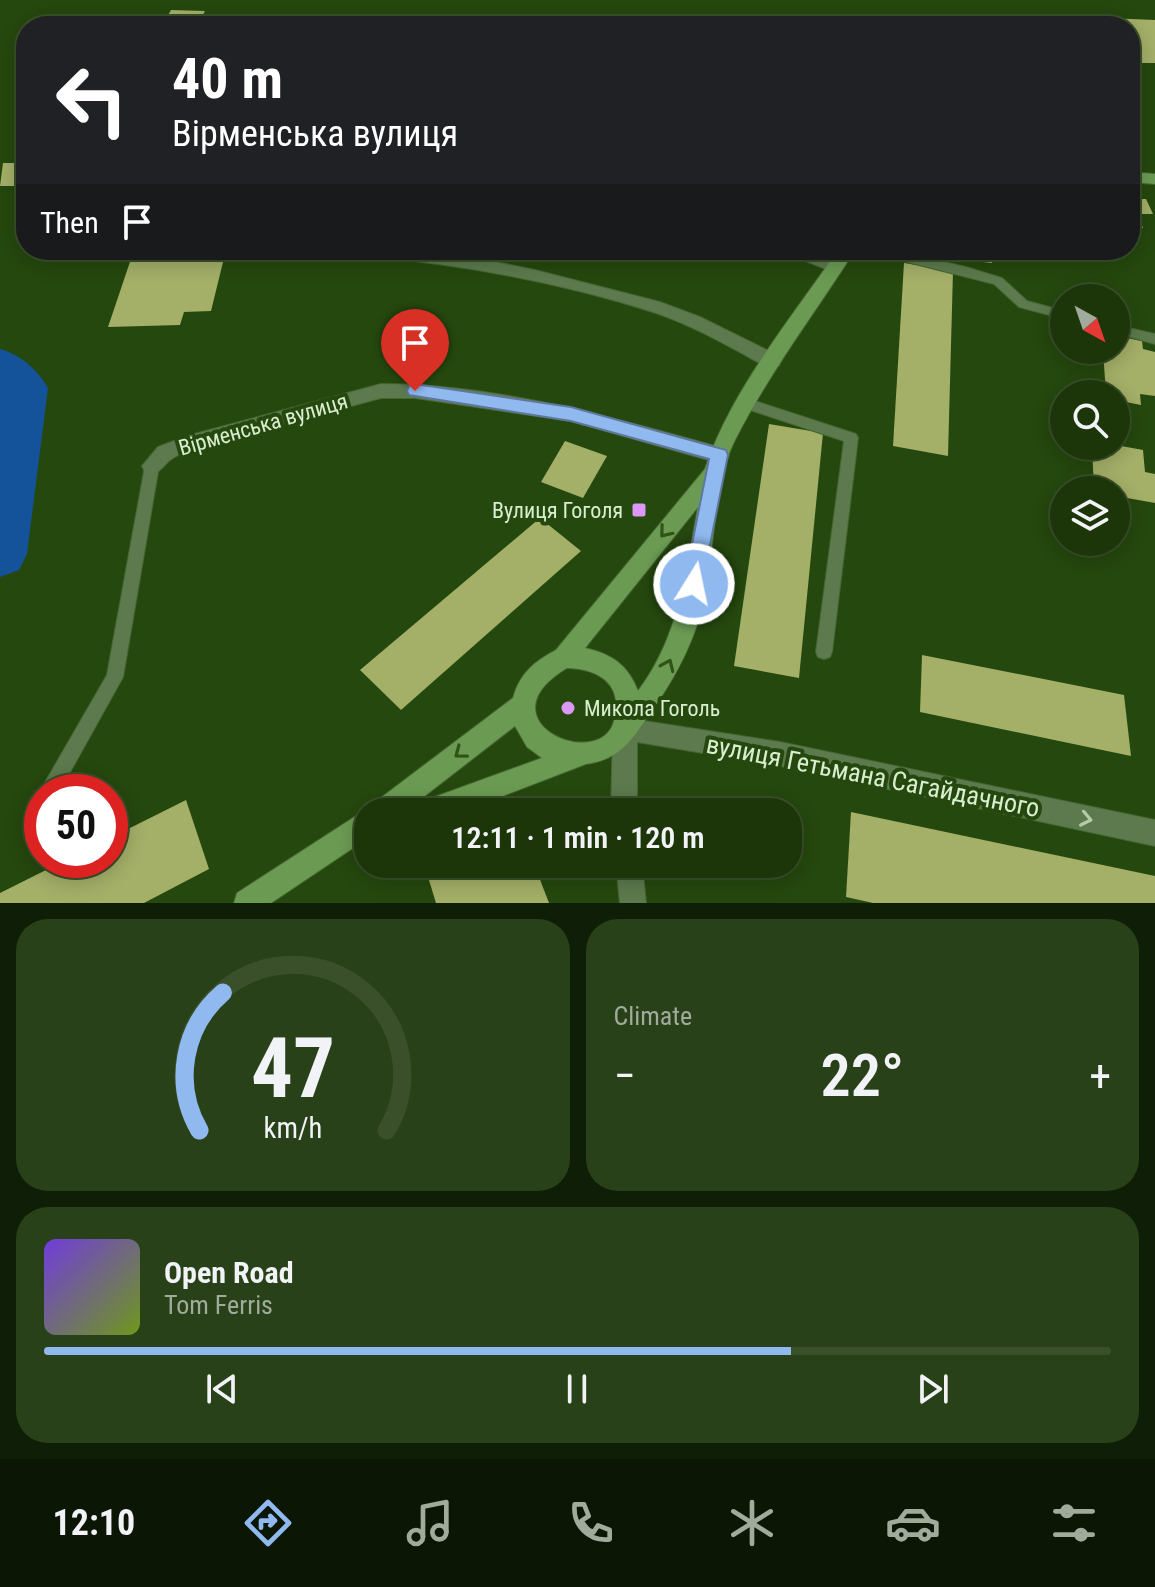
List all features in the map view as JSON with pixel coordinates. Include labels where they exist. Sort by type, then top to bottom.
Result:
[{"type":"main road","points":[[564,657],[717,463],[746,403],[840,260]]},
{"type":"main road","points":[[465,798],[604,749],[625,729],[665,674],[690,612],[717,463]]},
{"type":"main road","points":[[579,756],[563,755],[546,748],[527,728],[522,706],[525,690],[534,675],[547,664],[564,657],[588,657],[620,676],[630,704],[625,729]]},
{"type":"main road","points":[[401,798],[522,706]]},
{"type":"main road","points":[[247,903],[354,834]]},
{"type":"main road","points":[[342,843],[354,838]]},
{"type":"street","points":[[467,260],[660,308],[694,321],[772,361]]},
{"type":"street","name":"Вірменська вулиця","points":[[152,466],[165,453],[194,441],[381,391],[415,391],[571,414],[717,463]]},
{"type":"street","points":[[624,798],[625,729]]},
{"type":"street","name":"вулиця Гетьмана Сагайдачного","points":[[625,729],[780,754],[1155,833]]},
{"type":"street","points":[[630,878],[633,903]]},
{"type":"lane","points":[[815,260],[835,268]]},
{"type":"lane","points":[[915,260],[998,281],[1023,304],[1050,311]]},
{"type":"lane","points":[[1130,333],[1155,339]]},
{"type":"lane","points":[[746,403],[851,438],[824,652]]},
{"type":"lane","name":"Вірменська вулиця","points":[[59,774],[115,677],[152,466]]},
{"type":"building","points":[[171,10],[205,11],[202,16],[168,16]]},
{"type":"building","points":[[1140,19],[1155,20],[1155,63],[1140,63]]},
{"type":"building","points":[[3,163],[16,163],[16,186],[0,186]]},
{"type":"building","points":[[1140,199],[1146,199],[1153,214],[1140,214]]},
{"type":"building","points":[[131,260],[224,260],[211,311],[184,312],[180,325],[108,327]]},
{"type":"building","points":[[965,260],[992,260],[992,263]]},
{"type":"building","points":[[904,263],[953,271],[948,456],[893,446]]},
{"type":"building","points":[[1130,339],[1142,341],[1143,349],[1155,352],[1155,396],[1140,394],[1141,405],[1130,403],[1130,380],[1105,380],[1104,364],[1130,364]]},
{"type":"building","points":[[769,424],[823,433],[799,678],[734,666]]},
{"type":"building","points":[[565,441],[607,456],[583,498],[541,482]]},
{"type":"building","points":[[1130,448],[1143,450],[1145,472],[1155,474],[1155,503],[1130,499],[1130,476],[1093,476],[1093,460],[1130,460]]},
{"type":"building","points":[[540,518],[581,551],[401,710],[360,670]]},
{"type":"building","points":[[922,655],[1124,695],[1131,756],[920,712]]},
{"type":"building","points":[[186,800],[209,869],[144,903],[0,903],[0,893],[30,878],[128,878],[128,829]]},
{"type":"building","points":[[851,812],[1155,876],[1155,903],[873,903],[846,897]]},
{"type":"building","points":[[428,878],[539,878],[549,903],[436,903]]},
{"type":"waterway","points":[[0,366],[24,388],[0,554]]},
{"type":"place","name":"Вулиця Гоголя","points":[[639,510]]},
{"type":"place","name":"Микола Гоголь","points":[[568,708]]},
{"type":"route","points":[[415,391],[571,414],[719,455],[694,584]]}]
